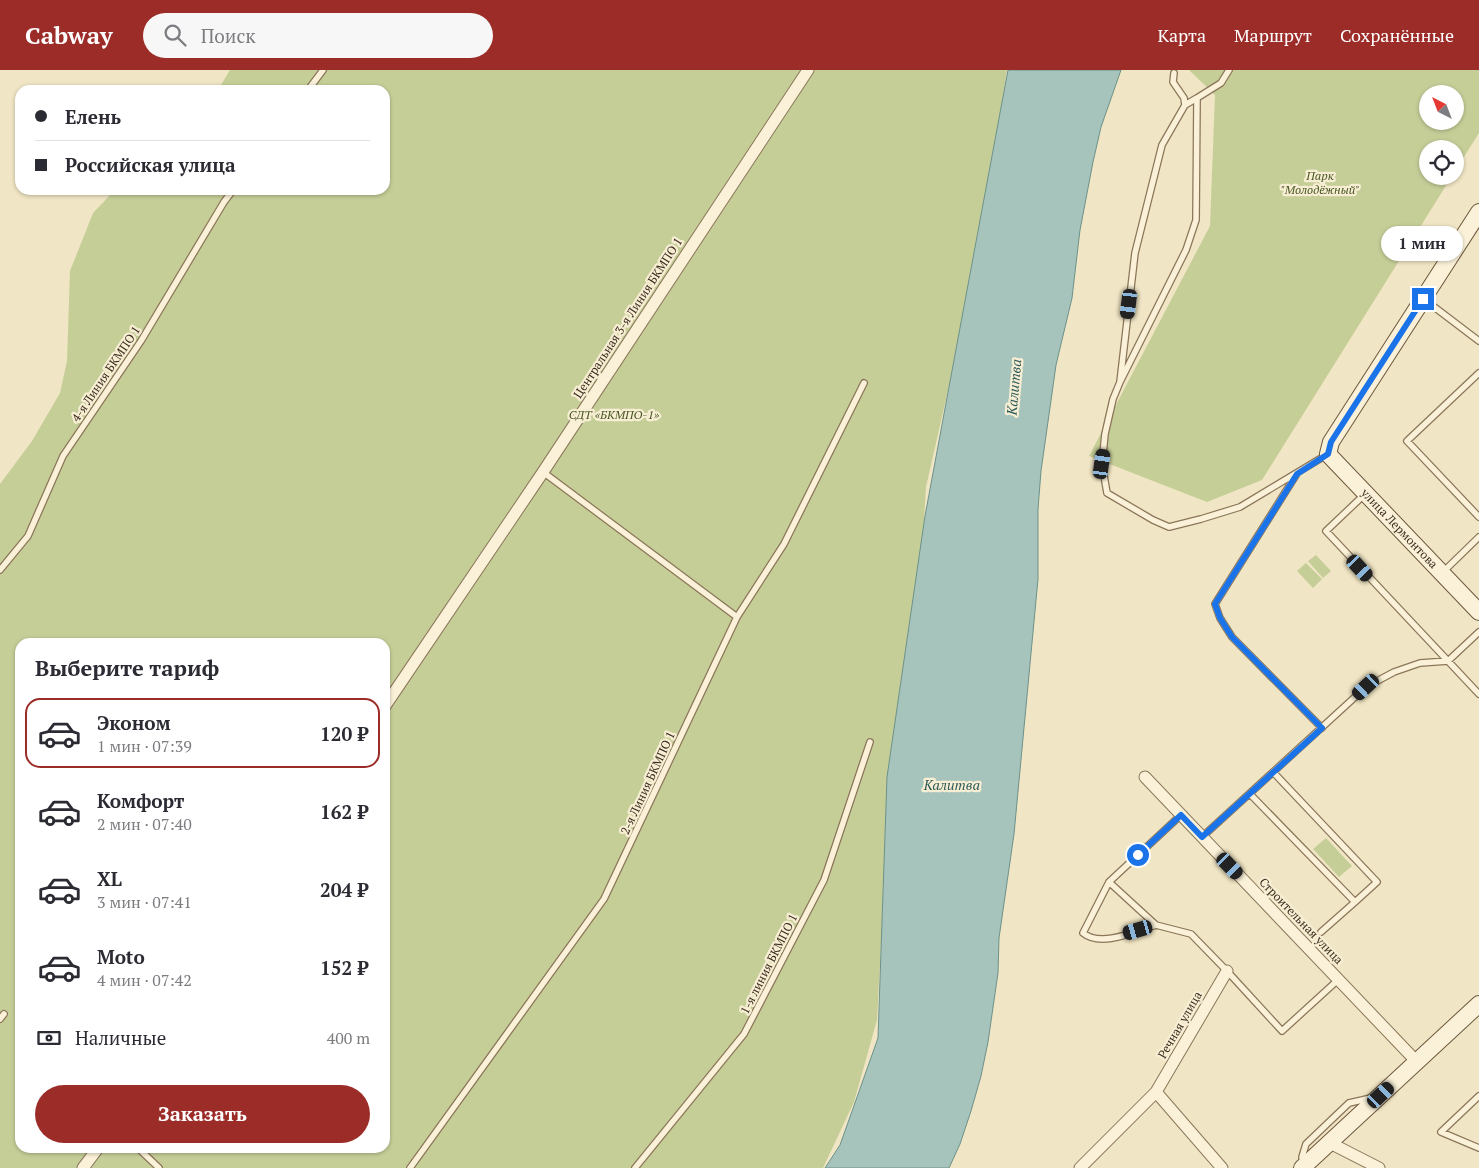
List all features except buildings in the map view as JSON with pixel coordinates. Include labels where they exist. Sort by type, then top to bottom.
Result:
[{"type":"street","name":"Центральная 3-я Линия БКМПО 1","points":[[390,699],[543,472],[808,70]]},
{"type":"street","points":[[1329,448],[1479,212]]},
{"type":"street","name":"улица Лермонтова","points":[[1329,448],[1366,493],[1479,612]]},
{"type":"street","name":"Строительная улица","points":[[1145,777],[1417,1062]]},
{"type":"street","name":"Речная улица","points":[[1080,1168],[1156,1092],[1227,971]]},
{"type":"street","points":[[1303,1168],[1479,1004]]},
{"type":"street","points":[[1156,1092],[1222,1168]]},
{"type":"street","points":[[1330,1143],[1379,1168]]},
{"type":"street","points":[[83,1168],[94,1153]]},
{"type":"lane","points":[[312,85],[323,70]]},
{"type":"lane","points":[[1120,382],[1135,253],[1162,145],[1185,105],[1221,83],[1229,70]]},
{"type":"lane","points":[[1174,73],[1173,82],[1184,98],[1185,105]]},
{"type":"lane","points":[[1197,98],[1196,220],[1186,250],[1113,399],[1105,434],[1102,464],[1107,493],[1153,520],[1169,527],[1240,506],[1297,474],[1329,448]]},
{"type":"lane","name":"4-я Линия БКМПО 1","points":[[0,570],[28,536],[63,456],[141,341],[229,195]]},
{"type":"lane","points":[[1423,299],[1479,341]]},
{"type":"lane","points":[[1479,373],[1407,441],[1479,517]]},
{"type":"lane","name":"2-я Линия БКМПО 1","points":[[410,1168],[604,899],[737,617],[784,544],[864,383]]},
{"type":"lane","points":[[543,472],[737,617]]},
{"type":"lane","points":[[1297,474],[1215,604],[1220,618],[1232,637],[1322,728]]},
{"type":"lane","points":[[1366,493],[1326,531],[1479,694]]},
{"type":"lane","points":[[1441,573],[1479,537]]},
{"type":"lane","points":[[1202,837],[1366,687],[1394,672],[1420,663],[1448,661],[1479,632]]},
{"type":"lane","name":"1-я линия БКМПО 1","points":[[635,1168],[744,1034],[824,880],[870,742]]},
{"type":"lane","points":[[1274,773],[1377,882],[1321,932]]},
{"type":"lane","points":[[1250,794],[1355,902]]},
{"type":"lane","points":[[1156,925],[1104,940],[1088,936],[1084,933],[1109,882],[1181,815]]},
{"type":"lane","points":[[1109,882],[1156,925],[1191,934],[1282,1031],[1339,979]]},
{"type":"lane","points":[[1479,1096],[1440,1132],[1479,1148]]},
{"type":"lane","points":[[1303,1168],[1302,1157],[1306,1144],[1349,1103],[1378,1098]]},
{"type":"lane","points":[[143,1153],[159,1168]]},
{"type":"green space","name":"СДТ «БКМПО-1»","points":[[230,70],[1007,70],[978,258],[926,487],[919,605],[881,944],[877,1020],[854,1102],[823,1168],[0,1168],[0,484],[32,441],[60,393],[67,361],[70,271],[93,213],[110,195],[390,195],[390,85],[221,85]]},
{"type":"green space","name":"Парк \"Молодёжный\"","points":[[1189,70],[1479,70],[1479,133],[1464,157],[1464,140],[1419,140],[1419,185],[1446,185],[1262,480],[1207,502],[1089,456],[1210,226],[1215,95]]},
{"type":"green space","points":[[1316,555],[1331,571],[1323,578],[1308,561]]},
{"type":"green space","points":[[1306,563],[1322,579],[1313,588],[1297,571]]},
{"type":"green space","points":[[1326,838],[1352,866],[1339,877],[1313,849]]},
{"type":"water","name":"Калитва","points":[[1008,70],[1121,70],[1101,127],[1093,162],[1080,230],[1072,298],[1056,365],[1041,471],[1038,509],[1038,579],[1014,834],[999,938],[998,973],[988,1042],[971,1111],[960,1144],[949,1168],[825,1168],[840,1145],[878,1038],[887,777],[925,516]]},
{"type":"route","points":[[1138,855],[1181,815],[1202,837],[1322,728],[1232,637],[1220,618],[1215,604],[1297,474],[1328,454],[1331,442],[1423,299]]}]
